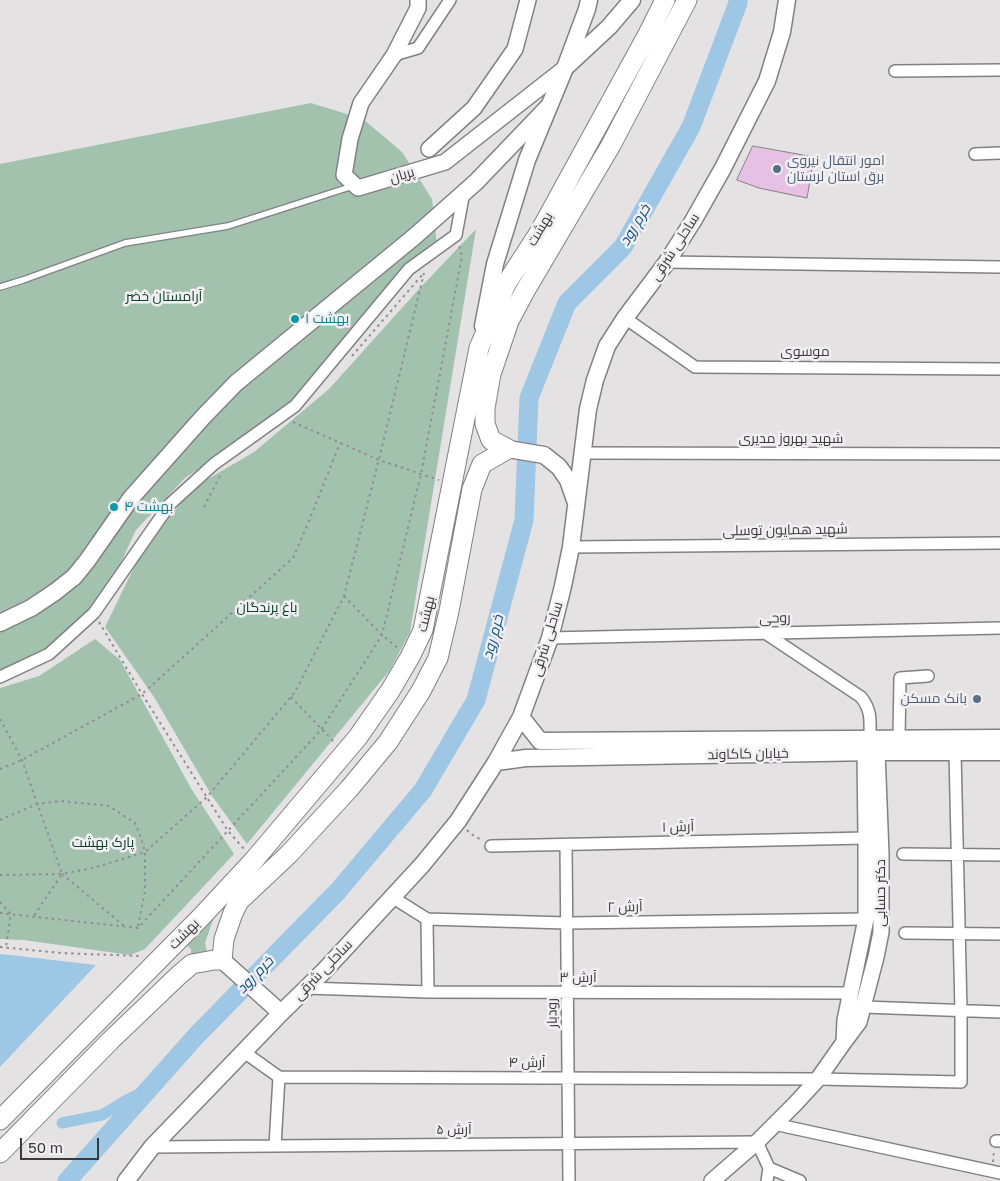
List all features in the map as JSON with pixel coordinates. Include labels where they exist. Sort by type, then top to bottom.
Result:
[{"type":"main road","points":[[565,68],[610,27],[632,0]]},
{"type":"main road","name":"بهشت","points":[[0,1120],[203,915],[254,860],[358,737],[390,691],[423,630],[479,348],[506,284],[539,232],[665,0]]},
{"type":"main road","name":"بهشت","points":[[514,450],[491,440],[485,424],[491,374],[509,321],[611,145],[688,0]]},
{"type":"main road","name":"ساحلی شرقی","points":[[126,1181],[152,1147],[324,971],[422,865],[458,821],[496,762],[520,717],[550,638],[571,547],[588,409],[595,380],[607,346],[625,318],[667,262],[723,168],[767,81],[782,32],[787,0]]},
{"type":"main road","points":[[588,5],[586,15],[592,26],[598,29],[610,27]]},
{"type":"main road","points":[[479,348],[495,264],[527,160],[565,68],[588,5]]},
{"type":"main road","points":[[0,624],[31,608],[74,577],[131,498],[236,383],[414,236],[464,192],[548,108]]},
{"type":"main road","points":[[514,450],[544,455],[559,467],[568,480],[576,502]]},
{"type":"main road","name":"بهشت","points":[[222,960],[224,939],[233,912],[239,901],[289,854],[321,820],[388,742],[421,691],[438,658],[449,611],[472,488],[482,464],[514,450]]},
{"type":"main road","points":[[423,630],[449,611]]},
{"type":"main road","points":[[520,717],[540,741],[532,744],[531,750],[533,756],[538,758]]},
{"type":"main road","name":"خیابان کاکاوند","points":[[496,762],[526,758],[871,747],[900,738],[1000,738]]},
{"type":"main road","name":"خیابان کاکاوند","points":[[540,741],[871,747],[955,753],[1000,752]]},
{"type":"main road","points":[[239,901],[254,860]]},
{"type":"main road","points":[[161,956],[173,954],[181,959],[183,968],[179,975]]},
{"type":"main road","points":[[0,1152],[112,1040],[192,964],[222,960],[281,1013]]},
{"type":"street","points":[[355,186],[344,175],[350,139],[361,103],[394,55],[418,8],[418,0]]},
{"type":"street","points":[[394,55],[418,48],[450,0]]},
{"type":"street","points":[[429,149],[474,108],[514,49],[528,0]]},
{"type":"street","name":"پریان","points":[[355,186],[358,188],[445,162],[565,68]]},
{"type":"street","points":[[895,71],[1000,70]]},
{"type":"street","points":[[976,154],[1000,153]]},
{"type":"street","points":[[0,677],[49,654],[94,613],[170,504],[214,464],[295,406],[409,269],[456,235],[464,192]]},
{"type":"street","points":[[667,262],[1000,267]]},
{"type":"street","name":"موسوی","points":[[625,318],[695,366],[1000,369]]},
{"type":"street","name":"شهید بهروز مدیری","points":[[583,453],[1000,454]]},
{"type":"street","name":"شهید همایون توسلی","points":[[571,547],[1000,543]]},
{"type":"street","name":"روحی","points":[[550,638],[1000,628]]},
{"type":"street","name":"دکتر حسابی","points":[[712,1181],[757,1142],[796,1104],[818,1079],[859,1022],[864,1008],[881,932],[881,854],[871,747],[870,712],[867,704],[861,697],[765,633]]},
{"type":"street","points":[[900,738],[900,678],[928,676]]},
{"type":"street","name":"دکتر حسابی","points":[[844,1042],[845,1020],[866,919],[866,838],[871,747]]},
{"type":"street","points":[[955,753],[961,1011]]},
{"type":"street","name":"آرش ۱","points":[[491,846],[866,838]]},
{"type":"street","name":"رودبار","points":[[566,845],[569,1181]]},
{"type":"street","points":[[903,854],[1000,855]]},
{"type":"street","points":[[392,897],[427,920],[428,992]]},
{"type":"street","name":"آرش ۲","points":[[427,920],[566,923],[866,919]]},
{"type":"street","points":[[905,933],[1000,934]]},
{"type":"street","name":"آرش ۳","points":[[306,988],[428,992],[850,993]]},
{"type":"street","points":[[864,1008],[1000,1012]]},
{"type":"street","name":"آرش ۴","points":[[278,1077],[818,1079],[961,1082],[961,1011]]},
{"type":"street","points":[[244,1052],[278,1077],[275,1146]]},
{"type":"street","points":[[774,1124],[996,1172]]},
{"type":"street","points":[[757,1142],[769,1168],[767,1181]]},
{"type":"street","name":"آرش ۵","points":[[152,1147],[757,1142]]},
{"type":"street","points":[[769,1168],[800,1181]]},
{"type":"lane","points":[[0,287],[125,243],[228,226],[355,186]]},
{"type":"path","points":[[138,928],[321,730],[382,635],[421,474],[462,256],[456,235]]},
{"type":"path","points":[[0,875],[62,874],[93,868],[145,852],[207,797],[295,692],[344,596],[424,272],[351,357]]},
{"type":"path","points":[[290,421],[379,460],[452,485]]},
{"type":"path","points":[[0,769],[22,760],[142,694],[293,558],[340,443]]},
{"type":"path","points":[[344,596],[382,635],[404,653]]},
{"type":"path","points":[[94,613],[142,694],[228,831],[254,860]]},
{"type":"path","points":[[291,697],[344,753]]},
{"type":"path","points":[[0,719],[22,760],[62,874],[124,926]]},
{"type":"path","points":[[0,820],[37,804],[62,801],[109,806],[135,823],[145,852],[145,891],[138,928]]},
{"type":"path","points":[[458,821],[471,834],[491,846]]},
{"type":"path","points":[[33,917],[62,874]]},
{"type":"path","points":[[0,902],[11,914]]},
{"type":"path","points":[[0,913],[138,928]]},
{"type":"path","points":[[6,948],[11,914]]},
{"type":"path","points":[[0,947],[61,953],[161,956]]},
{"type":"path","points":[[996,1172],[998,1141]]},
{"type":"green space","name":"آرامستان خضر","points":[[311,103],[363,119],[402,152],[432,199],[437,246],[281,414],[185,478],[136,530],[96,617],[17,670],[0,671],[0,164]]},
{"type":"green space","name":"باغ پرندگان","points":[[476,229],[410,632],[390,670],[247,844],[212,796],[154,697],[105,627],[145,545],[196,486],[254,452],[329,389]]},
{"type":"green space","name":"پارک بهشت","points":[[95,639],[120,660],[192,790],[234,854],[145,949],[130,955],[24,940],[0,939],[0,688],[39,676]]},
{"type":"green space","points":[[216,911],[205,943],[208,957],[191,957],[191,949],[185,943]]},
{"type":"water","points":[[0,954],[96,965],[0,1067]]},
{"type":"building","name":"امور انتقال نیروی برق استان لرستان","points":[[753,146],[814,157],[807,198],[759,188],[737,180]]},
{"type":"waterway","name":"خرم رود","points":[[67,1181],[196,1036],[338,891],[423,790],[476,700],[524,520],[529,398],[567,303],[623,247],[691,127],[738,0]]},
{"type":"waterway","points":[[62,1123],[102,1115],[147,1090]]},
{"type":"place","name":"امور انتقال نیروی برق استان لرستان","points":[[777,169]]},
{"type":"place","name":"بهشت ۱","points":[[295,319]]},
{"type":"place","name":"بهشت ۴","points":[[114,507]]},
{"type":"place","name":"بانک مسکن","points":[[977,699]]}]
